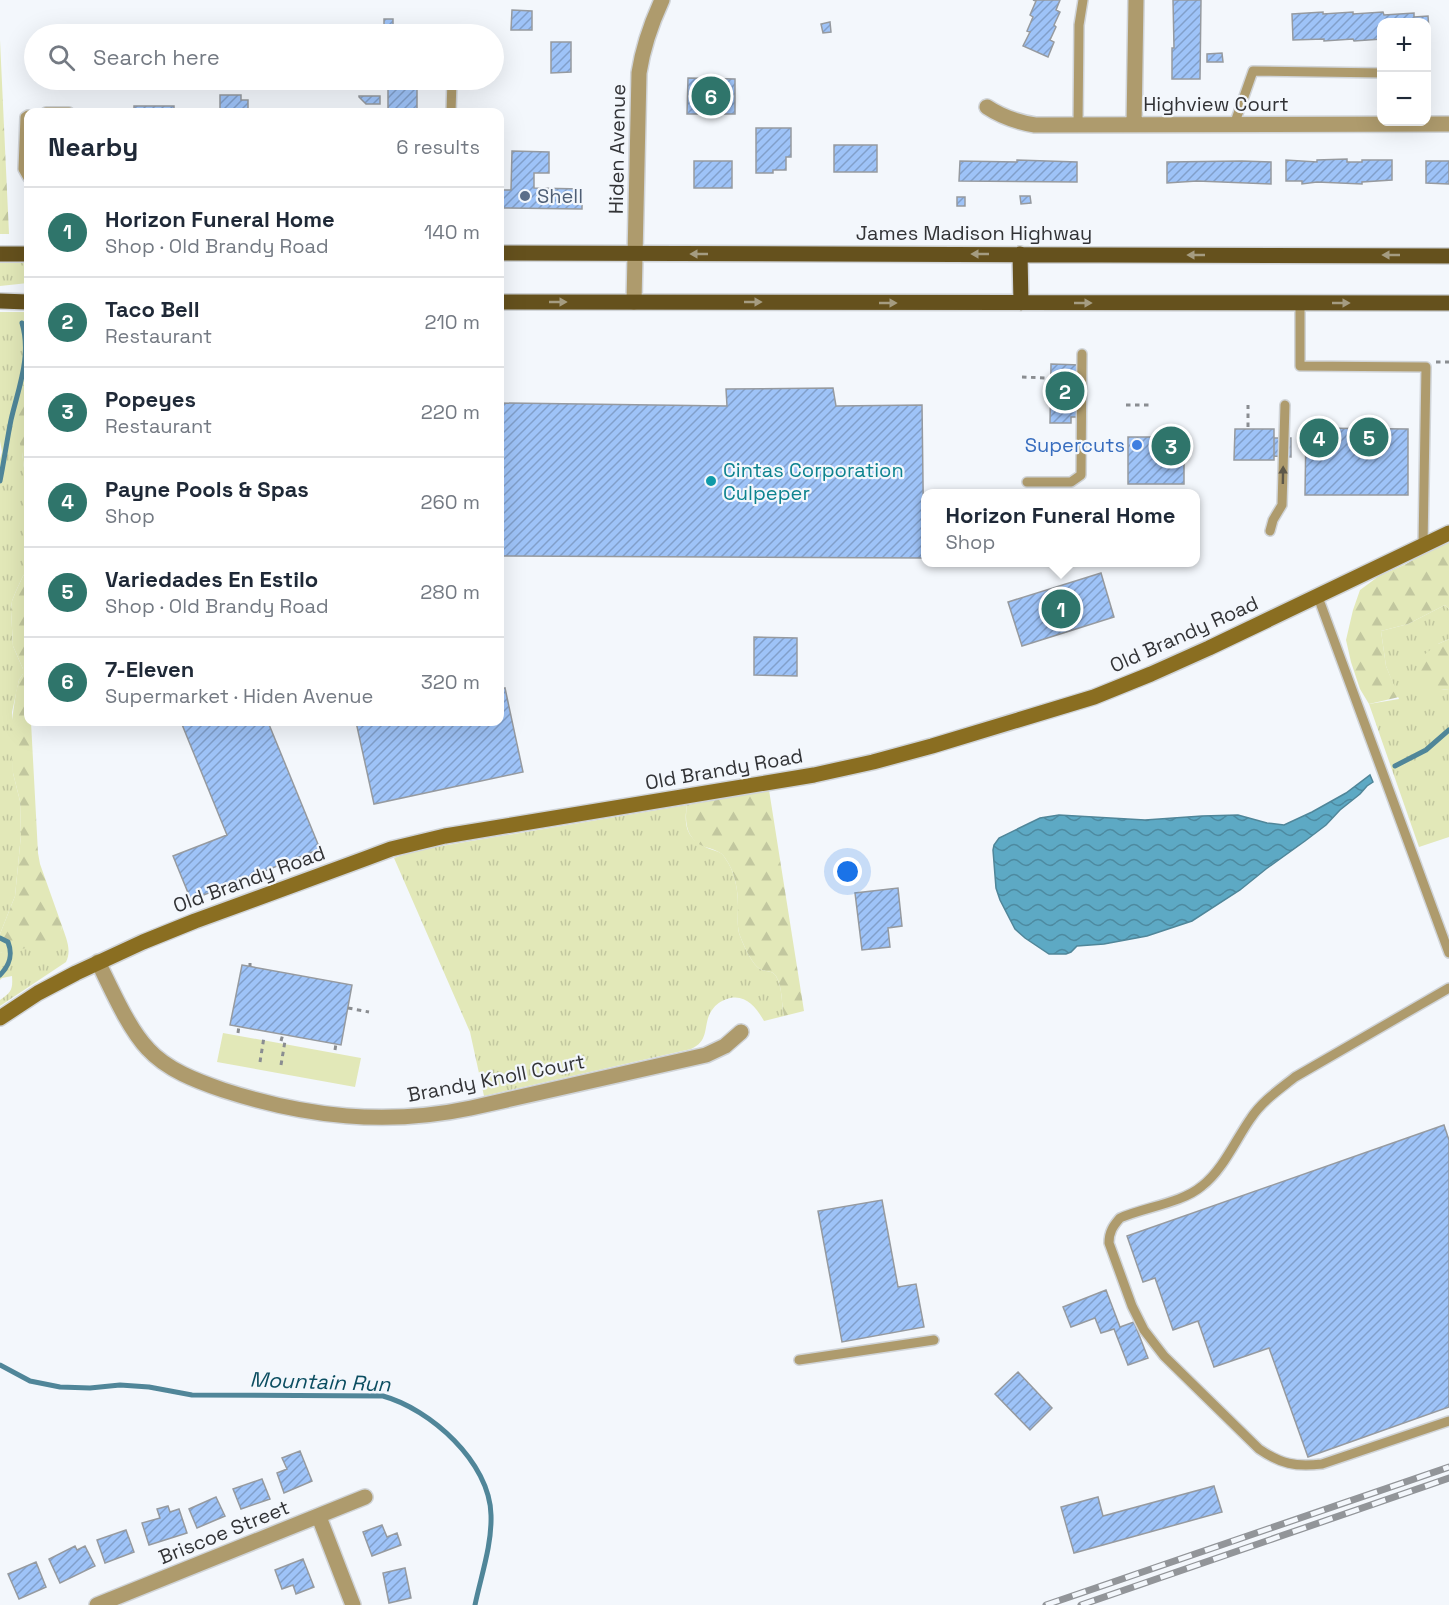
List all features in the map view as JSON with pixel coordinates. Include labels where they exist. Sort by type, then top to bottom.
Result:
[{"type":"main road","name":"James Madison Highway","points":[[504,253],[1449,256]]},
{"type":"main road","points":[[0,254],[24,254]]},
{"type":"main road","points":[[1020,254],[1021,303]]},
{"type":"main road","points":[[0,302],[24,302]]},
{"type":"main road","points":[[504,302],[1449,303]]},
{"type":"street","name":"Hiden Avenue","points":[[634,302],[639,73],[642,51],[650,25],[662,0]]},
{"type":"street","points":[[1134,125],[1136,0]]},
{"type":"street","name":"Highview Court","points":[[987,107],[1017,122],[1035,125],[1449,124]]},
{"type":"street","name":"Old Brandy Road","points":[[0,1018],[38,993],[98,962],[195,921],[391,849],[445,836],[814,775],[873,762],[1094,697],[1151,674],[1318,597],[1449,533]]},
{"type":"street","name":"Brandy Knoll Court","points":[[98,962],[140,1039],[147,1049],[168,1065],[197,1080],[251,1098],[301,1110],[345,1116],[405,1117],[471,1108],[705,1055],[725,1046],[741,1032]]},
{"type":"street","name":"Briscoe Street","points":[[104,1604],[365,1497]]},
{"type":"street","points":[[319,1517],[353,1605]]},
{"type":"lane","points":[[1078,125],[1079,25],[1083,0]]},
{"type":"lane","points":[[1234,124],[1252,71],[1377,73]]},
{"type":"lane","points":[[451,108],[452,90]]},
{"type":"lane","points":[[24,143],[24,171]]},
{"type":"lane","points":[[1300,303],[1300,366],[1426,367],[1423,546]]},
{"type":"lane","points":[[1027,482],[1071,482],[1081,475],[1082,354]]},
{"type":"lane","points":[[1270,531],[1282,505],[1285,405]]},
{"type":"lane","points":[[1318,597],[1449,953]]},
{"type":"lane","points":[[1449,988],[1295,1077],[1252,1115],[1213,1176],[1202,1187],[1188,1196],[1120,1218],[1109,1235],[1109,1243],[1132,1306],[1144,1330],[1164,1356],[1259,1449],[1273,1458],[1288,1464],[1305,1466],[1322,1464],[1449,1421]]},
{"type":"lane","points":[[799,1360],[934,1340]]},
{"type":"path","points":[[1022,377],[1046,378]]},
{"type":"path","points":[[1126,405],[1152,405]]},
{"type":"path","points":[[1248,405],[1248,427]]},
{"type":"path","points":[[348,1008],[369,1012]]},
{"type":"path","points":[[238,1032],[239,1026]]},
{"type":"path","points":[[281,1065],[283,1034]]},
{"type":"path","points":[[260,1062],[264,1037]]},
{"type":"path","points":[[335,1050],[336,1044]]},
{"type":"green space","points":[[0,40],[9,234],[0,234]]},
{"type":"green space","points":[[24,261],[24,283],[0,286],[0,262]]},
{"type":"green space","points":[[0,312],[24,312],[22,452],[24,575],[12,601],[11,610],[13,646],[23,669],[12,712],[13,773],[20,801],[21,835],[15,896],[0,934],[0,459],[2,452],[0,441]]},
{"type":"green space","points":[[24,385],[24,469],[15,424],[13,396],[18,387]]},
{"type":"green space","points":[[1449,539],[1449,609],[1445,605],[1408,624],[1381,631],[1386,666],[1399,697],[1369,704],[1360,689],[1346,640],[1360,590],[1379,576],[1406,564]]},
{"type":"green space","points":[[23,576],[24,726],[31,726],[38,853],[62,926],[57,936],[48,941],[0,953],[0,934],[15,896],[21,835],[20,801],[13,773],[10,734],[16,692],[23,674],[13,646],[11,610],[12,601]]},
{"type":"green space","points":[[1445,605],[1449,609],[1449,639],[1438,644],[1441,690],[1449,689],[1449,837],[1419,847],[1369,704],[1399,699],[1386,666],[1381,631],[1408,624]]},
{"type":"green space","points":[[1449,639],[1449,689],[1421,687],[1416,661],[1438,644]]},
{"type":"green space","points":[[769,790],[804,1011],[784,1016],[781,991],[776,976],[762,970],[753,962],[739,933],[737,894],[731,869],[721,854],[694,840],[688,830],[686,818],[687,805]]},
{"type":"green space","points":[[687,805],[687,827],[692,837],[697,842],[722,854],[731,869],[737,894],[739,933],[753,962],[762,970],[776,976],[781,991],[784,1016],[764,1021],[749,1002],[739,998],[727,999],[712,1010],[704,1036],[691,1049],[484,1096],[470,1032],[394,858],[418,850]]},
{"type":"green space","points":[[62,926],[68,948],[66,962],[0,1006],[0,1000],[12,988],[12,976],[0,980],[0,953],[61,930]]},
{"type":"green space","points":[[223,1033],[361,1058],[355,1087],[217,1062]]},
{"type":"water","points":[[1370,775],[1373,782],[1326,825],[1240,890],[1192,921],[1147,936],[1104,944],[1077,946],[1066,954],[1049,954],[1015,929],[996,888],[994,845],[999,838],[1040,818],[1059,815],[1145,820],[1238,815],[1284,825],[1346,793]]},
{"type":"building","points":[[1033,0],[1060,0],[1056,10],[1060,12],[1050,40],[1054,42],[1048,57],[1023,46],[1030,32],[1027,31],[1033,17],[1030,15],[1036,1]]},
{"type":"building","points":[[1173,0],[1201,0],[1200,79],[1172,79]]},
{"type":"building","points":[[512,10],[532,11],[532,30],[511,30]]},
{"type":"building","points":[[1383,12],[1384,15],[1414,13],[1414,17],[1428,16],[1428,18],[1377,18],[1377,39],[1324,41],[1324,39],[1293,40],[1292,14]]},
{"type":"building","points":[[384,19],[393,19],[393,24],[384,24]]},
{"type":"building","points":[[830,22],[831,32],[823,33],[821,24]]},
{"type":"building","points":[[551,42],[571,42],[571,72],[551,73]]},
{"type":"building","points":[[1222,53],[1223,62],[1207,62],[1207,54]]},
{"type":"building","points":[[688,78],[735,79],[735,114],[687,114]]},
{"type":"building","points":[[388,90],[417,90],[417,108],[388,108]]},
{"type":"building","points":[[220,95],[241,95],[241,100],[248,100],[248,108],[220,108]]},
{"type":"building","points":[[359,96],[380,96],[380,104],[366,104]]},
{"type":"building","points":[[134,106],[174,106],[174,108],[134,108]]},
{"type":"building","points":[[756,128],[791,128],[791,157],[786,157],[786,170],[756,173]]},
{"type":"building","points":[[834,145],[877,145],[877,172],[834,172]]},
{"type":"building","points":[[512,151],[549,152],[549,173],[534,173],[534,188],[582,189],[582,209],[504,208],[504,190],[511,190]]},
{"type":"building","points":[[1347,159],[1347,162],[1392,160],[1392,180],[1362,182],[1362,184],[1317,182],[1302,184],[1302,181],[1286,181],[1286,160],[1317,162],[1317,160]]},
{"type":"building","points":[[1017,160],[1077,162],[1077,182],[959,181],[960,161],[1017,162]]},
{"type":"building","points":[[694,161],[732,161],[732,188],[694,188]]},
{"type":"building","points":[[1426,161],[1449,161],[1449,184],[1426,183]]},
{"type":"building","points":[[1167,162],[1271,162],[1271,184],[1197,181],[1167,183]]},
{"type":"building","points":[[1020,196],[1030,196],[1031,203],[1021,204]]},
{"type":"building","points":[[957,197],[965,197],[965,206],[957,206]]},
{"type":"building","points":[[1051,364],[1080,365],[1079,417],[1071,417],[1071,423],[1050,423]]},
{"type":"building","name":"Cintas Corporation Culpeper","points":[[833,388],[836,406],[922,405],[921,558],[504,556],[504,403],[727,406],[726,389]]},
{"type":"building","points":[[1306,428],[1408,429],[1408,495],[1305,495]]},
{"type":"building","points":[[1235,429],[1274,429],[1274,460],[1234,460]]},
{"type":"building","points":[[1159,434],[1184,434],[1184,484],[1128,484],[1128,437],[1159,437]]},
{"type":"building","points":[[1274,438],[1291,438],[1291,457],[1274,456]]},
{"type":"building","points":[[1101,573],[1114,617],[1022,646],[1008,602]]},
{"type":"building","points":[[754,637],[797,638],[797,676],[754,675]]},
{"type":"building","points":[[504,688],[523,772],[374,804],[357,726],[504,726]]},
{"type":"building","points":[[183,726],[270,726],[320,849],[191,900],[173,856],[227,835]]},
{"type":"building","points":[[898,888],[902,926],[888,928],[890,947],[862,950],[855,893]]},
{"type":"building","points":[[242,965],[352,985],[341,1045],[230,1025]]},
{"type":"building","points":[[1444,1125],[1449,1140],[1449,1407],[1308,1457],[1269,1348],[1214,1367],[1198,1321],[1173,1330],[1155,1278],[1143,1282],[1127,1236]]},
{"type":"building","points":[[882,1200],[898,1287],[916,1284],[924,1327],[842,1342],[818,1211]]},
{"type":"building","points":[[1106,1290],[1120,1327],[1134,1322],[1148,1358],[1128,1365],[1114,1329],[1101,1333],[1095,1318],[1071,1327],[1063,1307]]},
{"type":"building","points":[[1018,1372],[1052,1408],[1030,1430],[995,1394]]},
{"type":"building","points":[[300,1451],[312,1481],[284,1493],[277,1473],[287,1469],[282,1458]]},
{"type":"building","points":[[262,1479],[270,1499],[241,1509],[233,1489]]},
{"type":"building","points":[[1214,1486],[1222,1512],[1074,1553],[1061,1507],[1098,1497],[1103,1516]]},
{"type":"building","points":[[216,1497],[225,1516],[197,1528],[189,1509]]},
{"type":"building","points":[[168,1506],[170,1512],[179,1509],[187,1533],[149,1545],[142,1523],[160,1518],[157,1509]]},
{"type":"building","points":[[382,1525],[387,1537],[397,1533],[401,1545],[372,1556],[363,1532]]},
{"type":"building","points":[[126,1530],[134,1552],[105,1563],[97,1540]]},
{"type":"building","points":[[75,1546],[77,1550],[85,1546],[95,1566],[60,1583],[49,1559]]},
{"type":"building","points":[[303,1559],[314,1587],[296,1594],[293,1585],[282,1589],[275,1570]]},
{"type":"building","points":[[36,1562],[46,1587],[19,1599],[8,1574]]},
{"type":"building","points":[[405,1568],[411,1598],[389,1603],[383,1573]]},
{"type":"waterway","points":[[22,323],[24,331]]},
{"type":"waterway","points":[[0,481],[24,365]]},
{"type":"waterway","points":[[1395,766],[1426,750],[1449,730]]},
{"type":"waterway","points":[[0,938],[8,942],[10,947],[8,964],[0,975]]},
{"type":"waterway","name":"Mountain Run","points":[[0,1365],[30,1381],[60,1387],[90,1388],[120,1385],[149,1387],[192,1395],[383,1396],[401,1403],[438,1425],[454,1440],[469,1457],[488,1495],[491,1515],[490,1538],[475,1605]]},
{"type":"railway","points":[[1046,1605],[1449,1467]]},
{"type":"railway","points":[[1081,1605],[1449,1478]]},
{"type":"place","name":"7-Eleven","points":[[711,96]]},
{"type":"place","name":"Shell","points":[[525,196]]},
{"type":"place","name":"Taco Bell","points":[[1065,391]]},
{"type":"place","name":"Variedades En Estilo","points":[[1369,437]]},
{"type":"place","name":"Payne Pools & Spas","points":[[1319,438]]},
{"type":"place","name":"Supercuts","points":[[1137,445]]},
{"type":"place","name":"Popeyes","points":[[1171,446]]},
{"type":"place","name":"Cintas Corporation Culpeper","points":[[711,481]]},
{"type":"place","name":"Horizon Funeral Home","points":[[1061,609]]}]
